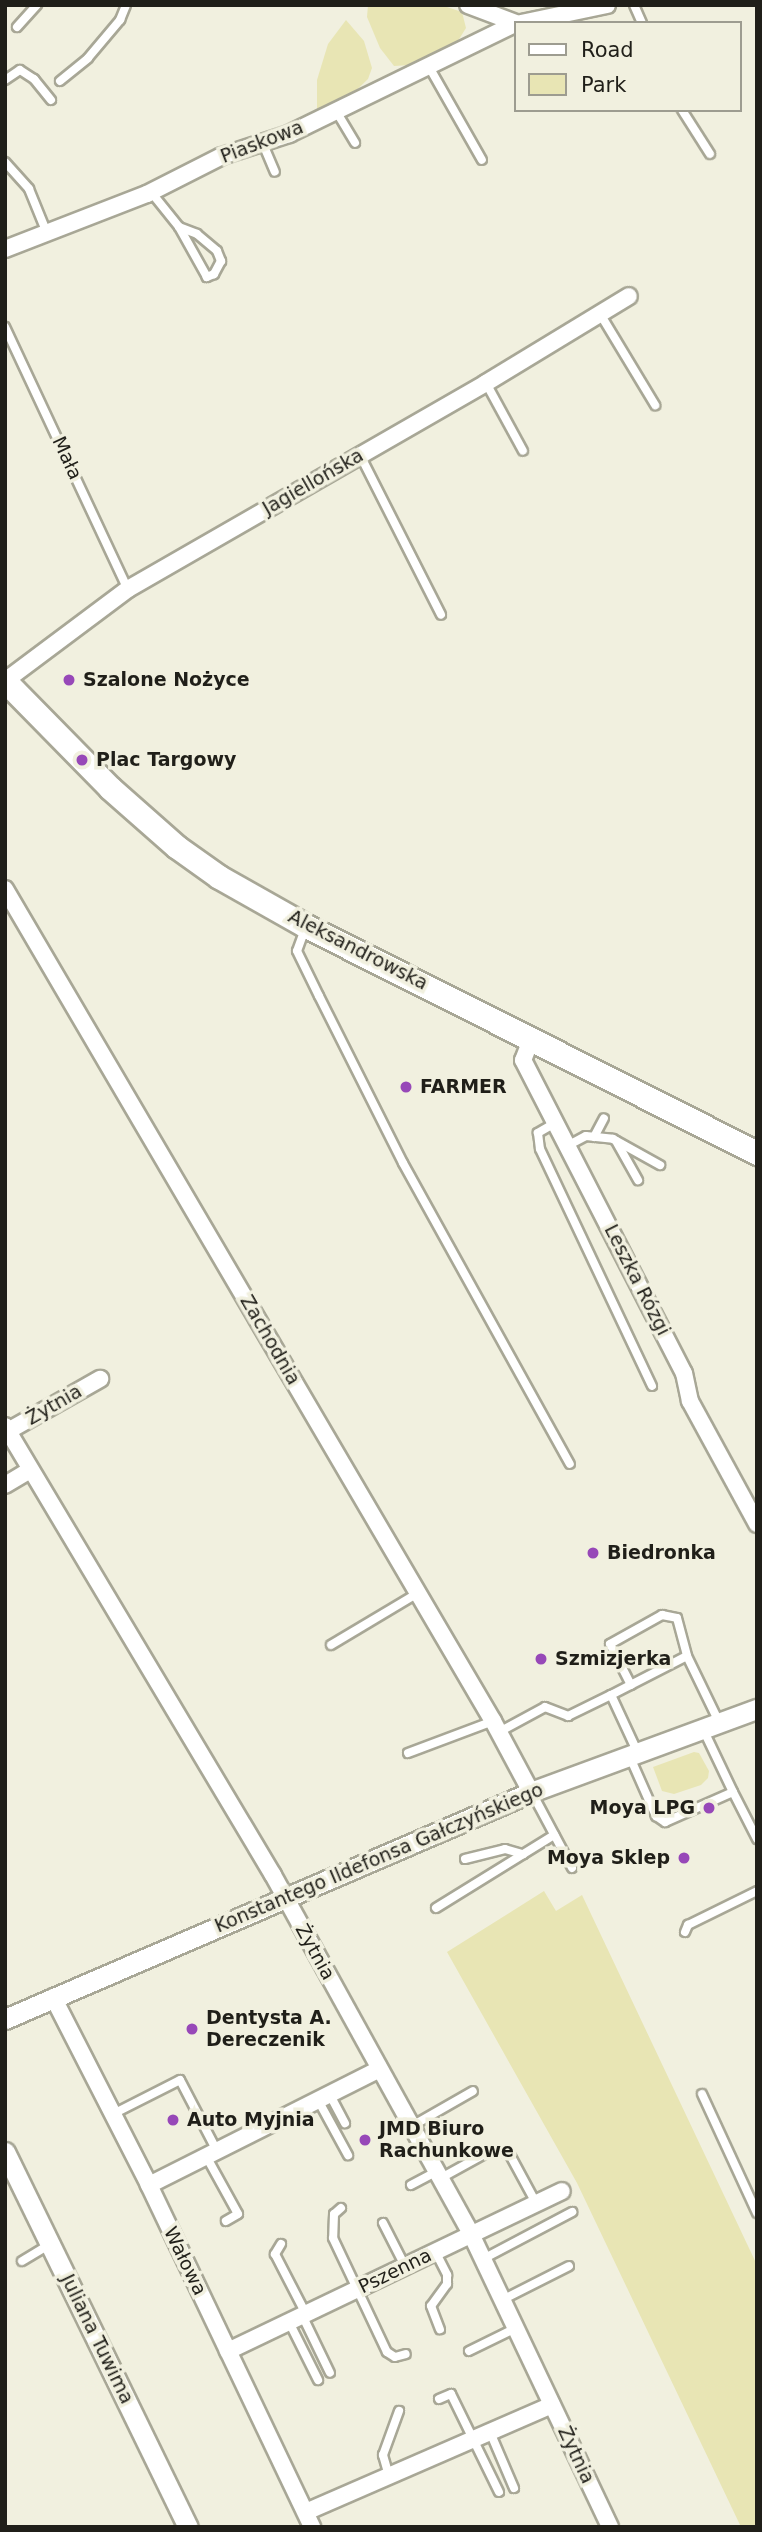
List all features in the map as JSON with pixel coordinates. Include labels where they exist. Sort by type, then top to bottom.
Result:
[{"type":"main road","name":"Aleksandrowska","points":[[5,681],[110,788],[177,847],[230,883],[306,926],[532,1037],[757,1153]]},
{"type":"street","points":[[468,5],[514,23]]},
{"type":"street","points":[[531,21],[607,5]]},
{"type":"street","name":"Piaskowa","points":[[5,249],[150,192],[222,156],[263,144],[514,23]]},
{"type":"street","name":"Jagiellońska","points":[[5,681],[128,589],[486,383],[599,311],[629,296]]},
{"type":"street","name":"Zachodnia","points":[[5,889],[496,1726],[531,1792]]},
{"type":"street","name":"Leszka Rózgi","points":[[532,1037],[523,1060],[684,1373],[695,1411],[756,1521]]},
{"type":"street","name":"Żytnia","points":[[100,1378],[7,1429],[285,1898],[439,2175],[471,2234],[610,2527]]},
{"type":"street","points":[[5,1485],[30,1470]]},
{"type":"street","name":"Konstantego Ildefonsa Gałczyńskiego","points":[[5,2019],[531,1792],[757,1709]]},
{"type":"street","name":"Wałowa","points":[[53,1997],[149,2185],[309,2520]]},
{"type":"street","points":[[149,2185],[380,2069]]},
{"type":"street","name":"Juliana Tuwima","points":[[5,2152],[188,2527]]},
{"type":"street","name":"Pszenna","points":[[228,2351],[562,2191]]},
{"type":"street","points":[[309,2520],[389,2476],[552,2405]]},
{"type":"lane","points":[[17,27],[37,5]]},
{"type":"lane","points":[[60,81],[88,58],[120,20],[126,5]]},
{"type":"lane","points":[[634,5],[641,21]]},
{"type":"lane","points":[[428,65],[482,160]]},
{"type":"lane","points":[[5,80],[20,70],[34,79],[51,100]]},
{"type":"lane","points":[[336,111],[355,143]]},
{"type":"lane","points":[[683,112],[710,154]]},
{"type":"lane","points":[[263,144],[275,172]]},
{"type":"lane","points":[[5,162],[29,190],[47,233]]},
{"type":"lane","points":[[150,192],[179,227],[207,276],[214,274],[221,261],[216,251],[197,234],[179,227]]},
{"type":"lane","points":[[599,311],[655,405]]},
{"type":"lane","name":"Mała","points":[[5,327],[128,589]]},
{"type":"lane","points":[[486,383],[523,451]]},
{"type":"lane","points":[[360,454],[441,615]]},
{"type":"lane","points":[[306,926],[298,951],[318,996],[403,1163],[570,1464]]},
{"type":"lane","points":[[594,1137],[604,1118]]},
{"type":"lane","points":[[555,1123],[538,1133],[540,1149],[652,1387]]},
{"type":"lane","points":[[567,1146],[586,1136],[616,1141],[660,1166]]},
{"type":"lane","points":[[616,1141],[638,1180]]},
{"type":"lane","points":[[331,1645],[418,1593]]},
{"type":"lane","points":[[631,1685],[610,1644],[662,1615],[677,1618],[687,1656],[733,1792],[757,1839]]},
{"type":"lane","points":[[408,1753],[496,1726],[545,1707],[568,1716],[687,1656]]},
{"type":"lane","points":[[611,1695],[656,1816],[665,1822],[733,1792]]},
{"type":"lane","points":[[531,1792],[572,1868]]},
{"type":"lane","points":[[436,1908],[554,1835]]},
{"type":"lane","points":[[465,1859],[505,1849],[523,1854]]},
{"type":"lane","points":[[685,1932],[688,1925],[757,1891]]},
{"type":"lane","points":[[112,2115],[180,2080],[238,2214],[226,2221]]},
{"type":"lane","points":[[412,2126],[473,2091]]},
{"type":"lane","points":[[702,2094],[757,2213]]},
{"type":"lane","points":[[323,2097],[345,2123]]},
{"type":"lane","points":[[323,2097],[348,2155]]},
{"type":"lane","points":[[411,2185],[492,2150],[509,2153],[536,2203]]},
{"type":"lane","points":[[341,2208],[334,2214],[333,2238],[387,2352],[395,2357],[406,2354]]},
{"type":"lane","points":[[483,2259],[572,2212]]},
{"type":"lane","points":[[383,2223],[405,2266]]},
{"type":"lane","points":[[22,2261],[52,2244]]},
{"type":"lane","points":[[281,2244],[275,2254],[299,2317],[318,2380]]},
{"type":"lane","points":[[435,2251],[447,2275],[447,2284],[431,2306],[440,2329]]},
{"type":"lane","points":[[502,2300],[569,2266]]},
{"type":"lane","points":[[299,2317],[330,2373]]},
{"type":"lane","points":[[469,2351],[516,2328]]},
{"type":"lane","points":[[439,2399],[451,2394],[482,2435],[514,2488]]},
{"type":"lane","points":[[389,2476],[383,2455],[399,2411]]},
{"type":"lane","points":[[482,2435],[499,2492]]},
{"type":"green space","points":[[368,5],[441,5],[462,12],[466,28],[456,44],[410,65],[394,66],[380,48],[367,17]]},
{"type":"green space","points":[[346,20],[364,41],[372,68],[368,79],[340,106],[317,111],[317,80],[328,44]]},
{"type":"green space","points":[[694,1752],[699,1753],[709,1771],[708,1778],[701,1785],[674,1794],[662,1791],[653,1767]]},
{"type":"green space","points":[[544,1891],[556,1911],[582,1895],[757,2265],[757,2527],[741,2527],[577,2183],[447,1952]]},
{"type":"place","name":"Szalone Nożyce","points":[[69,680]]},
{"type":"place","name":"Plac Targowy","points":[[82,760]]},
{"type":"place","name":"FARMER","points":[[406,1087]]},
{"type":"place","name":"Biedronka","points":[[593,1553]]},
{"type":"place","name":"Szmizjerka","points":[[541,1659]]},
{"type":"place","name":"Moya LPG","points":[[709,1808]]},
{"type":"place","name":"Moya Sklep","points":[[684,1858]]},
{"type":"place","name":"Dentysta A. Dereczenik","points":[[192,2029]]},
{"type":"place","name":"Auto Myjnia","points":[[173,2120]]},
{"type":"place","name":"JMD Biuro Rachunkowe","points":[[365,2140]]}]
